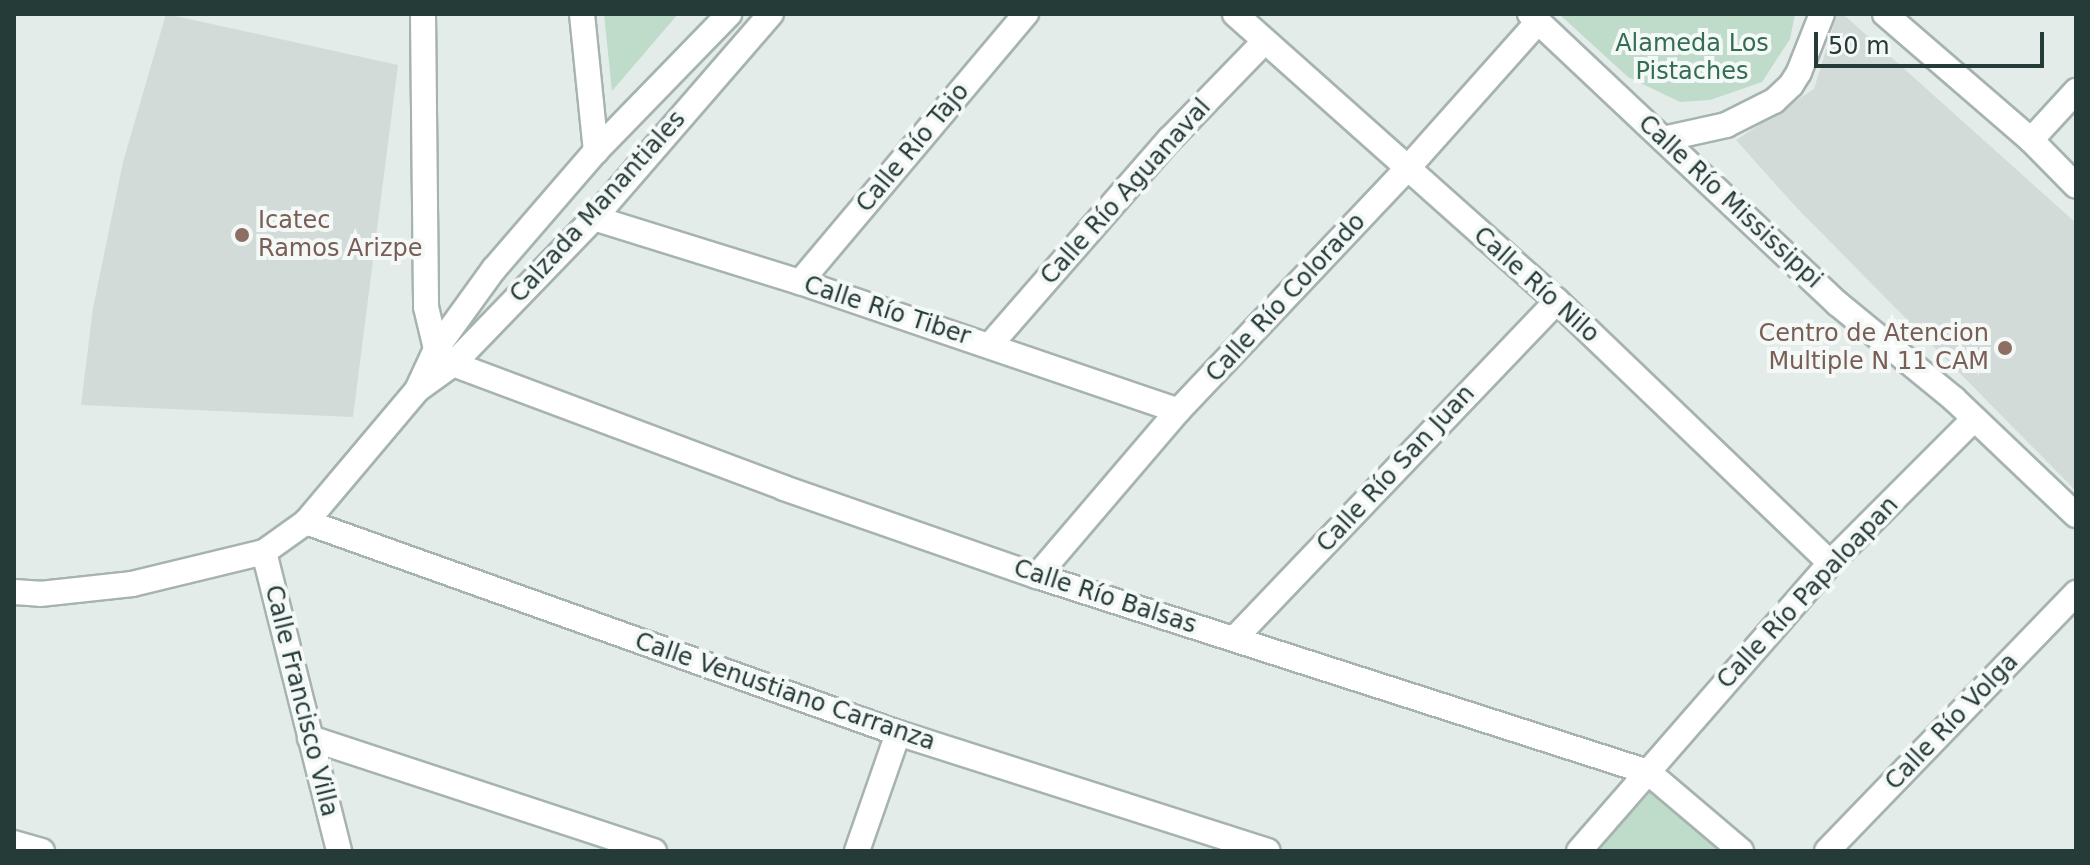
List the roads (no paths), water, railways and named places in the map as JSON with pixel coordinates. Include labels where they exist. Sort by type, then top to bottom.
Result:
[{"type":"street","points":[[423,14],[426,307],[444,356]]},
{"type":"street","points":[[582,14],[596,151]]},
{"type":"street","name":"Calzada Manantiales","points":[[14,592],[40,594],[132,584],[264,552],[306,522],[444,356],[494,269],[596,151],[728,14]]},
{"type":"street","name":"Calzada Manantiales","points":[[444,356],[594,218],[771,14]]},
{"type":"street","name":"Calle Río Tajo","points":[[800,282],[1026,14]]},
{"type":"street","name":"Calle Río Nilo","points":[[1235,14],[1406,170],[1557,301],[1830,563]]},
{"type":"street","points":[[1663,139],[1726,125],[1774,101],[1791,85],[1799,72],[1822,14]]},
{"type":"street","points":[[1885,14],[2031,140],[2076,186]]},
{"type":"street","name":"Calle Río Mississippi","points":[[1534,18],[1838,304],[1974,419],[2076,515]]},
{"type":"street","name":"Calle Río Colorado","points":[[1037,576],[1178,411],[1406,170],[1534,18]]},
{"type":"street","name":"Calle Río Aguanaval","points":[[990,345],[1170,139],[1265,41]]},
{"type":"street","points":[[2031,140],[2076,91]]},
{"type":"street","name":"Calle Río Tiber","points":[[594,218],[800,282],[1178,411]]},
{"type":"street","name":"Calle Río San Juan","points":[[1235,638],[1557,301]]},
{"type":"street","name":"Calle Río Balsas","points":[[444,356],[784,488],[1037,576],[1648,772],[1741,851]]},
{"type":"street","name":"Calle Río Papaloapan","points":[[1579,851],[1830,563],[1974,419]]},
{"type":"street","name":"Calle Venustiano Carranza","points":[[306,522],[898,733],[1268,851]]},
{"type":"street","name":"Calle Francisco Villa","points":[[264,552],[339,851]]},
{"type":"street","name":"Calle Río Volga","points":[[1827,851],[2076,593]]},
{"type":"street","points":[[857,851],[898,733]]},
{"type":"street","points":[[310,738],[654,851]]},
{"type":"street","points":[[14,843],[42,851]]},
{"type":"place","name":"Icatec Ramos Arizpe","points":[[242,235]]},
{"type":"place","name":"Centro de Atencion Multiple N 11 CAM","points":[[2005,348]]},
{"type":"park label","name":"Alameda Los Pistaches","points":[[1692,58]]}]
